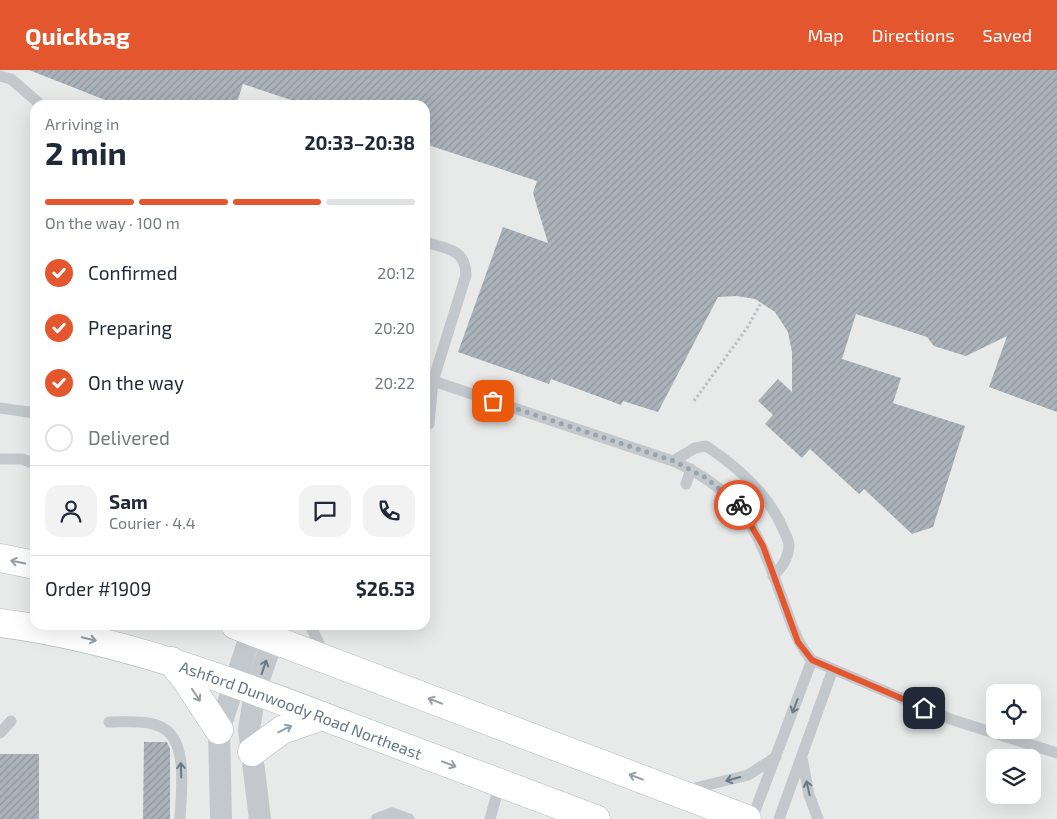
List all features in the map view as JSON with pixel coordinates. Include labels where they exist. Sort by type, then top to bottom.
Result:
[{"type":"main road","points":[[0,558],[30,564]]},
{"type":"main road","name":"Ashford Dunwoody Road Northeast","points":[[0,623],[30,628]]},
{"type":"main road","name":"Ashford Dunwoody Road Northeast","points":[[40,630],[79,637],[171,662],[245,687],[500,783],[561,813],[596,819]]},
{"type":"main road","points":[[261,630],[332,662],[747,819]]},
{"type":"main road","points":[[171,662],[185,678],[219,730]]},
{"type":"main road","points":[[252,752],[282,730],[322,716]]},
{"type":"street","points":[[221,819],[219,730],[245,687],[259,630]]},
{"type":"street","points":[[245,687],[260,819]]},
{"type":"lane","points":[[0,76],[11,79],[34,100]]},
{"type":"lane","points":[[430,244],[459,253],[466,264],[466,275],[430,382]]},
{"type":"lane","points":[[430,385],[674,461],[691,469],[723,490],[737,504],[763,546],[798,642],[812,660],[950,719],[1057,753]]},
{"type":"lane","points":[[0,408],[30,412]]},
{"type":"lane","points":[[674,461],[695,448],[706,446],[740,471],[756,486],[781,524],[789,544],[784,566],[773,576]]},
{"type":"lane","points":[[0,458],[22,459],[30,462]]},
{"type":"lane","points":[[686,484],[691,469]]},
{"type":"lane","points":[[312,630],[318,644],[332,662]]},
{"type":"lane","points":[[752,819],[812,660]]},
{"type":"lane","points":[[779,819],[834,670]]},
{"type":"lane","points":[[0,733],[11,721]]},
{"type":"lane","points":[[109,722],[154,725],[167,730],[180,755],[180,819]]},
{"type":"lane","points":[[675,792],[710,786],[748,775],[776,757]]},
{"type":"lane","points":[[802,757],[809,795],[818,819]]},
{"type":"lane","points":[[490,819],[500,783]]},
{"type":"lane","points":[[376,819],[392,813],[409,819]]},
{"type":"path","points":[[694,401],[747,328],[761,304]]},
{"type":"shaded area","points":[[0,70],[1057,70],[1057,819],[0,819]]},
{"type":"building","points":[[29,70],[1057,70],[1057,412],[989,387],[1007,336],[966,356],[934,346],[927,337],[856,314],[842,359],[901,378],[893,403],[965,426],[933,527],[912,534],[864,489],[859,494],[810,449],[802,458],[765,424],[773,415],[758,401],[778,379],[792,392],[792,352],[788,332],[775,312],[755,299],[737,296],[718,297],[658,412],[623,401],[621,405],[551,379],[549,384],[458,352],[503,227],[548,243],[533,193],[537,181],[430,146],[430,100],[291,100],[243,84],[238,100],[105,100]]},
{"type":"building","points":[[144,742],[167,742],[170,749],[170,819],[143,819]]},
{"type":"building","points":[[0,754],[39,754],[39,819],[0,819]]},
{"type":"way so far","points":[[493,401],[674,461],[706,478],[739,505]]},
{"type":"route","points":[[739,505],[753,526],[770,562],[773,576],[798,642],[812,660],[924,708]]}]
